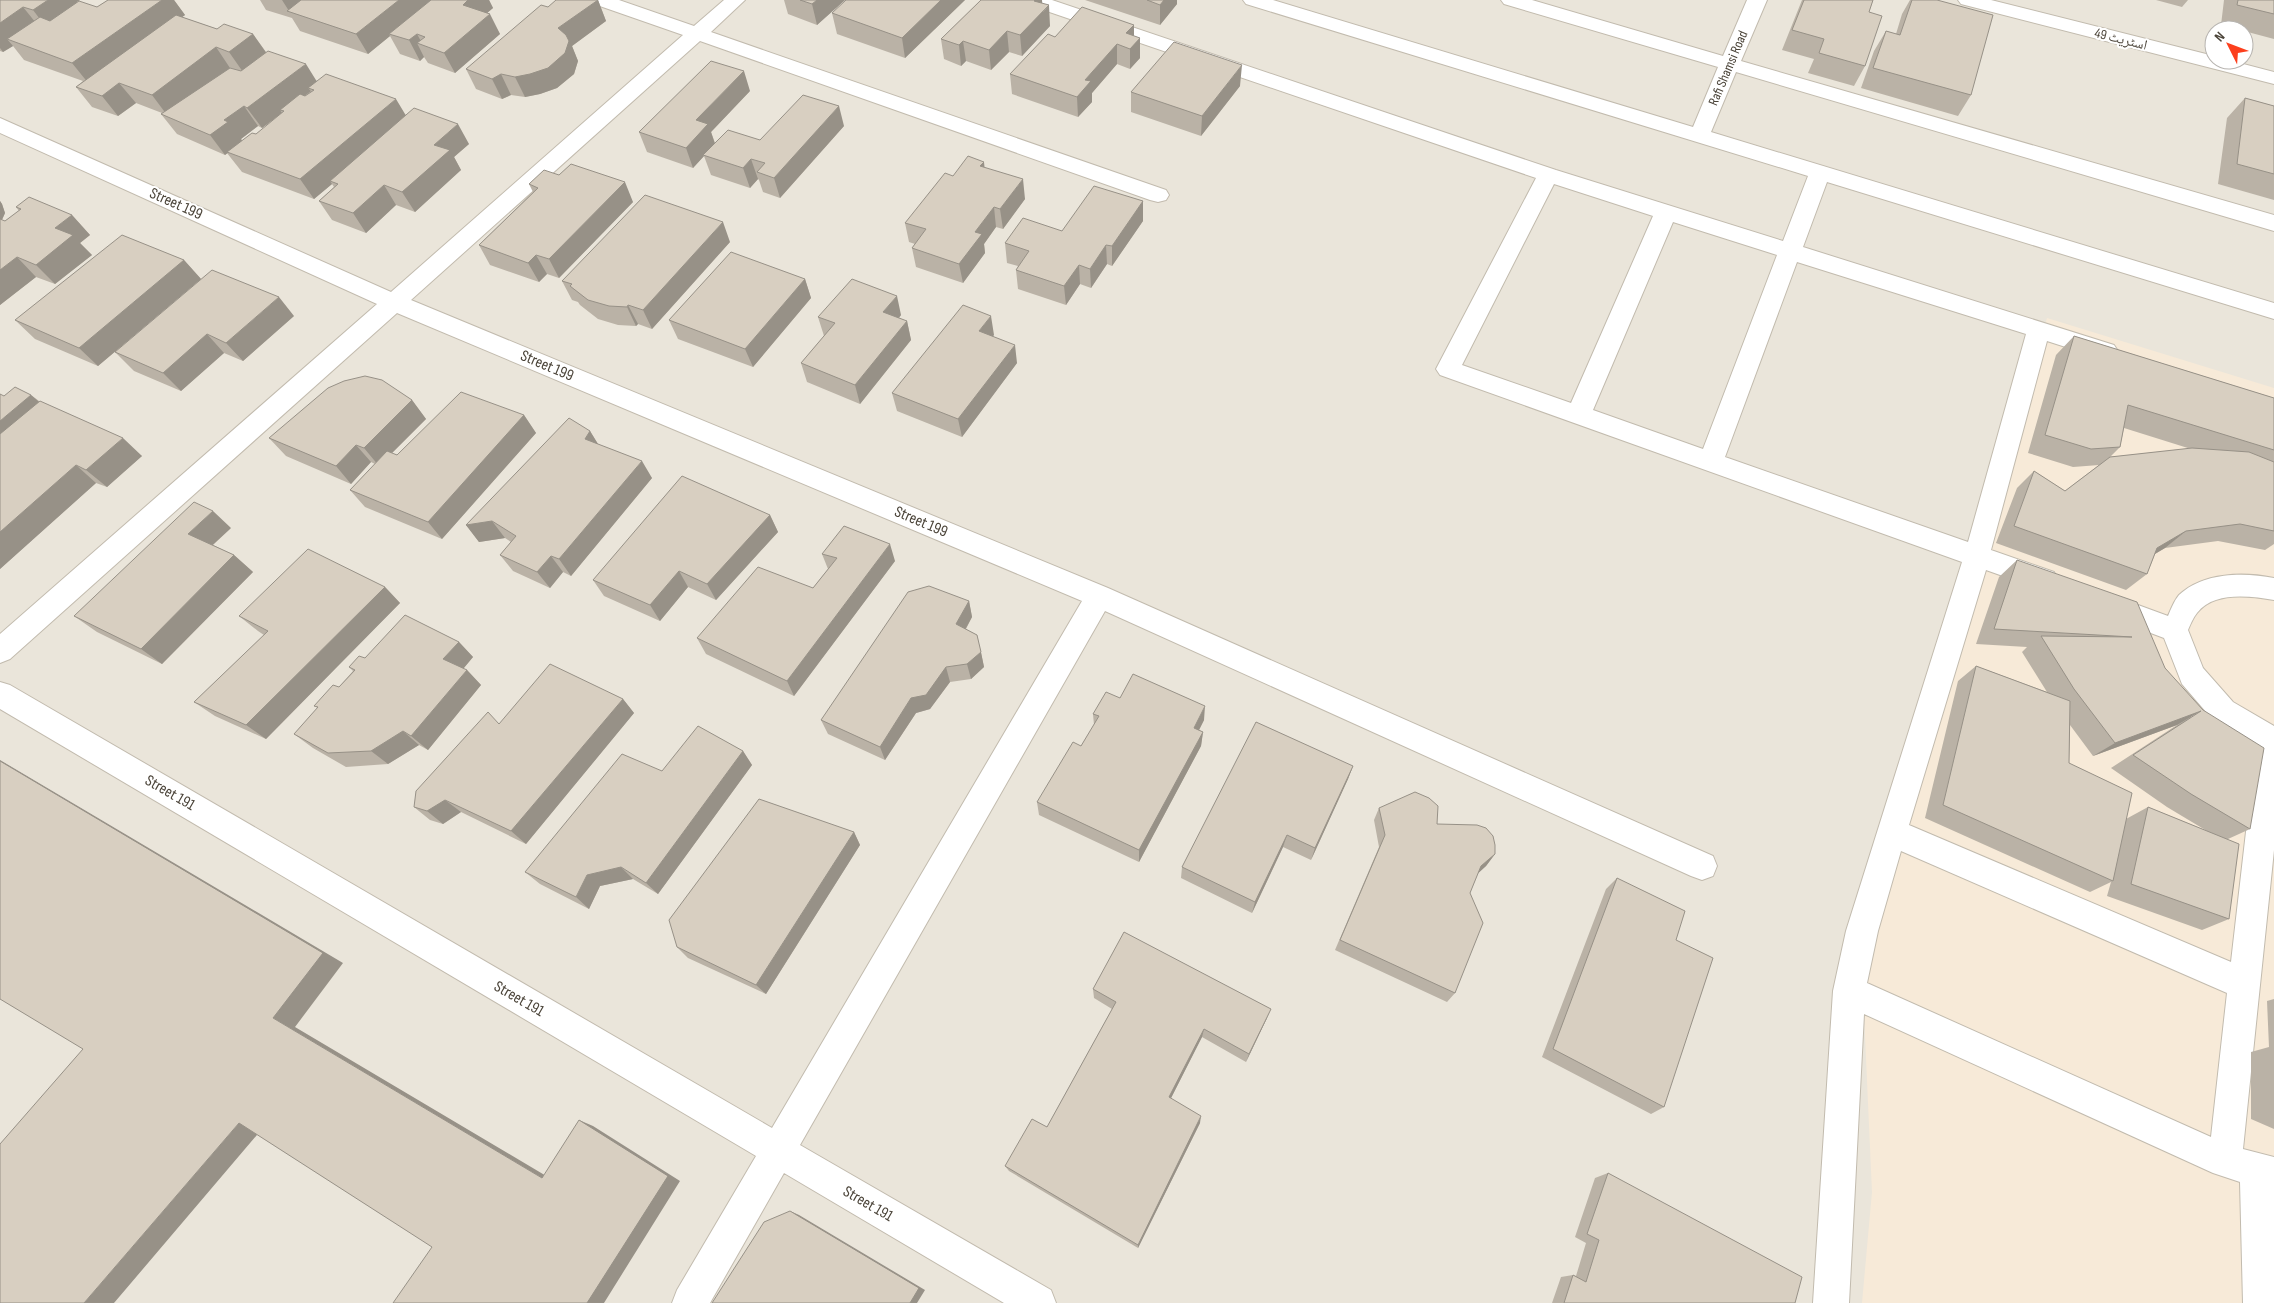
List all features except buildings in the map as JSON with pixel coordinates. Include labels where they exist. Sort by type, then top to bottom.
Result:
[{"type":"street","points":[[601,0],[1158,194]]},
{"type":"street","points":[[0,651],[735,0]]},
{"type":"street","points":[[1033,0],[1548,175],[2123,356]]},
{"type":"street","points":[[1253,0],[2274,311]]},
{"type":"street","points":[[1511,0],[2274,222]]},
{"type":"street","name":"Rafi Shamsi Road","points":[[1700,136],[1757,0]]},
{"type":"street","name":"اسٹریٹ 49","points":[[1968,0],[2274,78]]},
{"type":"street","name":"Street 199","points":[[0,125],[393,302],[1099,596],[1702,866]]},
{"type":"street","points":[[1710,462],[1820,173]]},
{"type":"street","points":[[1548,175],[1448,369],[1977,555],[2174,630],[2192,674],[2223,711],[2273,741],[2244,984],[2252,1168],[2261,1303]]},
{"type":"street","points":[[1578,416],[1666,212]]},
{"type":"street","points":[[1831,1303],[1849,990],[1862,932],[1977,555],[2039,330]]},
{"type":"street","points":[[2174,630],[2189,603],[2223,586],[2256,585],[2274,589]]},
{"type":"street","points":[[690,1303],[1099,596]]},
{"type":"street","name":"Street 191","points":[[0,694],[1038,1303]]},
{"type":"street","points":[[1892,833],[2244,984]]},
{"type":"street","points":[[1849,990],[2252,1168]]},
{"type":"shaded area","points":[[0,0],[2274,0],[2274,1303],[0,1303]]},
{"type":"shaded area","points":[[2047,318],[2274,388],[2274,1303],[1862,1303],[1872,1192],[1862,969],[1876,910]]}]
